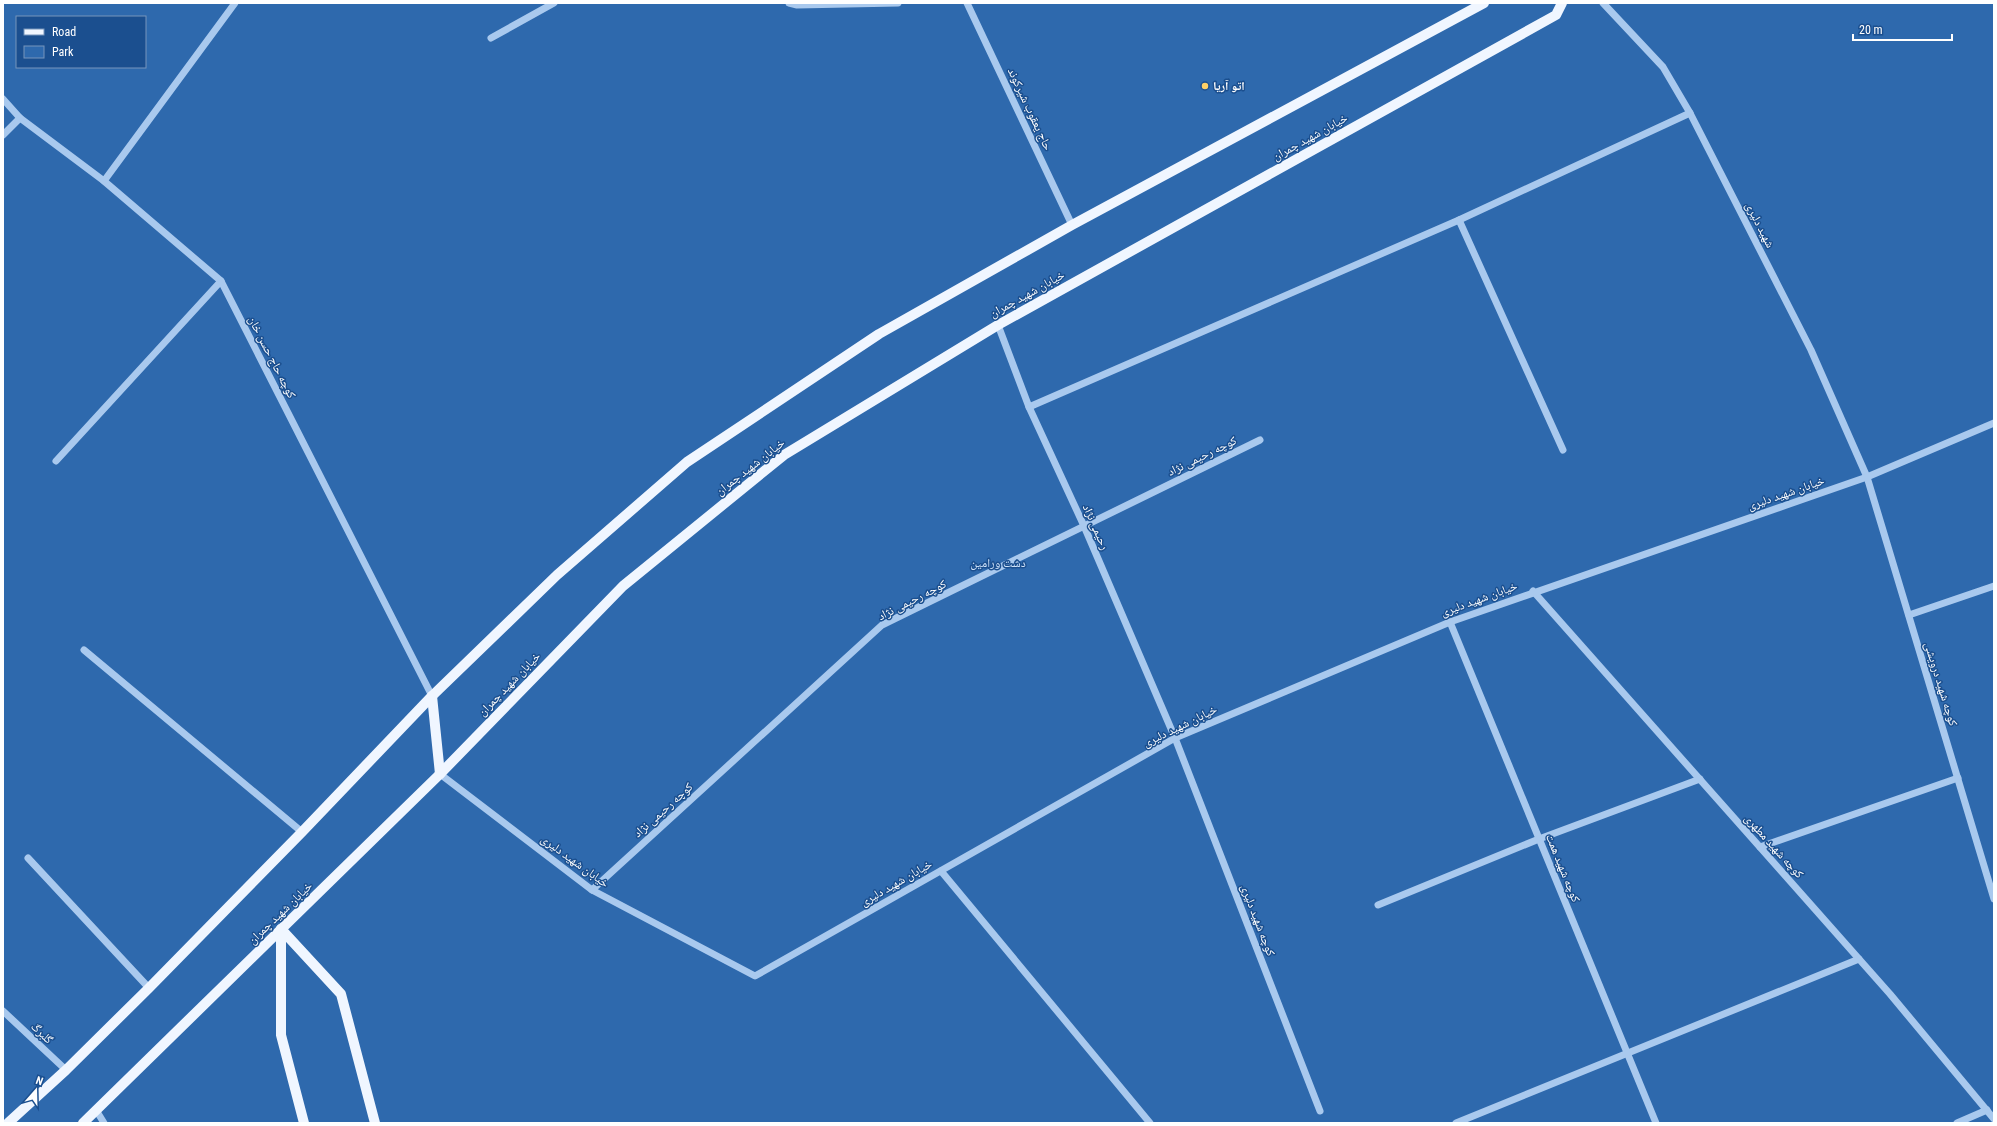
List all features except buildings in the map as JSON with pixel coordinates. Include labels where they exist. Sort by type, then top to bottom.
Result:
[{"type":"main road","points":[[8,1123],[66,1070],[149,988],[302,832],[432,696],[557,575],[687,462],[879,334],[1072,225],[1484,3]]},
{"type":"main road","name":"خیابان شهید چمران","points":[[83,1123],[440,774],[623,586],[784,455],[998,325],[1556,15],[1562,3]]},
{"type":"main road","points":[[432,696],[440,774]]},
{"type":"main road","points":[[281,929],[281,1035],[304,1123]]},
{"type":"main road","points":[[281,929],[341,994],[375,1123]]},
{"type":"street","points":[[104,181],[235,3]]},
{"type":"street","points":[[491,38],[554,3]]},
{"type":"street","points":[[788,3],[797,6],[898,3]]},
{"type":"street","name":"حاج یعقوب شیرکوند","points":[[967,3],[1072,225]]},
{"type":"street","name":"شهید دلیری","points":[[1603,3],[1663,67],[1690,113],[1811,350],[1867,476]]},
{"type":"street","name":"کوچه حاج حسن خان","points":[[3,99],[20,118],[104,181],[221,280],[432,696]]},
{"type":"street","points":[[1029,407],[1459,220],[1690,113]]},
{"type":"street","points":[[3,135],[20,118]]},
{"type":"street","points":[[1459,220],[1563,450]]},
{"type":"street","points":[[56,461],[221,280]]},
{"type":"street","name":"رحیمی نژاد","points":[[998,325],[1029,407],[1084,526],[1175,738]]},
{"type":"street","name":"خیابان شهید دلیری","points":[[440,774],[592,890],[755,976],[1175,738],[1450,622],[1533,591],[1867,476],[1994,423]]},
{"type":"street","name":"کوچه رحیمی نژاد","points":[[592,890],[882,626],[1260,440]]},
{"type":"street","name":"کوچه شهید درویشی","points":[[1867,476],[1994,899]]},
{"type":"street","points":[[1908,614],[1994,586]]},
{"type":"street","name":"کوچه شهید مطهری","points":[[1533,591],[1890,994],[1994,1119]]},
{"type":"street","name":"کوچه شهید همت","points":[[1450,622],[1656,1123]]},
{"type":"street","points":[[84,650],[302,832]]},
{"type":"street","name":"کوچه شهید دلیری","points":[[1175,738],[1320,1111]]},
{"type":"street","points":[[1760,847],[1958,778]]},
{"type":"street","points":[[1378,906],[1539,839],[1700,779]]},
{"type":"street","points":[[28,858],[149,988]]},
{"type":"street","points":[[941,871],[1150,1123]]},
{"type":"street","points":[[1456,1123],[1859,959]]},
{"type":"street","name":"گلبرگ","points":[[3,1011],[66,1070]]},
{"type":"street","points":[[96,1110],[104,1123]]},
{"type":"street","points":[[1957,1123],[1987,1110]]},
{"type":"green space","name":"دشت ورامین","points":[[3,3],[1994,3],[1994,1123],[3,1123]]},
{"type":"place","name":"اتو آریا","points":[[1205,86]]}]
